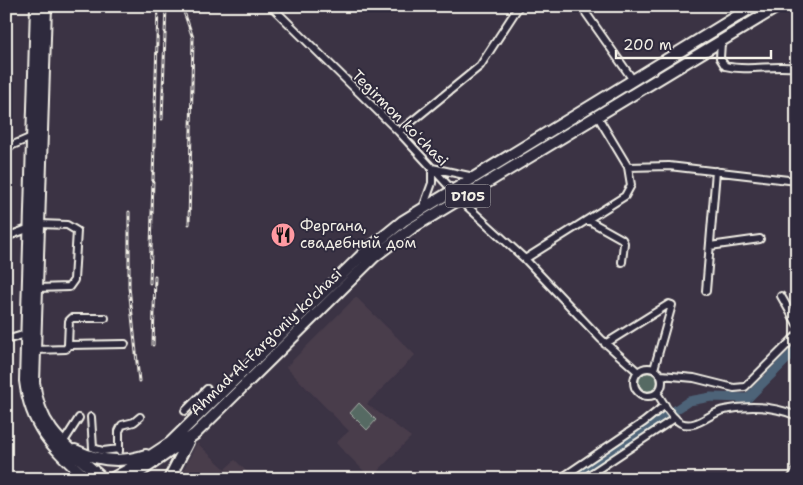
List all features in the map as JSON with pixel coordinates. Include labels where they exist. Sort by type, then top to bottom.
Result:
[{"type":"highway","points":[[36,6],[34,136],[37,288],[34,382],[37,402],[48,425],[64,444],[103,479]]},
{"type":"highway","points":[[46,6],[35,226],[26,334],[25,381],[28,403],[45,438],[88,479]]},
{"type":"highway","name":"Ahmad Al-Farg'oniy ko'chasi","points":[[111,479],[159,451],[184,430],[366,251],[422,209],[754,6]]},
{"type":"highway","name":"Ahmad Al-Farg'oniy ko'chasi","points":[[130,479],[195,434],[374,258],[412,228],[779,6]]},
{"type":"highway","points":[[169,479],[185,445],[195,434]]},
{"type":"highway","points":[[64,444],[93,457],[119,460],[136,458],[159,451]]},
{"type":"highway","points":[[73,465],[78,479]]},
{"type":"street","name":"Tegirmon koʻchasi","points":[[272,6],[399,132],[488,227],[525,259],[606,344],[638,372]]},
{"type":"street","points":[[399,132],[480,66],[519,6]]},
{"type":"street","points":[[581,6],[633,80]]},
{"type":"street","points":[[721,42],[720,58],[725,66],[737,69],[782,66],[797,68]]},
{"type":"street","points":[[525,259],[629,193],[631,178],[628,167],[598,116]]},
{"type":"street","points":[[6,148],[34,136]]},
{"type":"street","points":[[628,167],[669,166],[797,182]]},
{"type":"street","points":[[422,209],[432,183],[432,168],[475,177]]},
{"type":"street","points":[[706,291],[716,171]]},
{"type":"street","points":[[588,220],[622,240],[624,243],[622,262]]},
{"type":"street","points":[[6,237],[35,226],[67,225],[77,231],[74,280],[69,286],[37,288]]},
{"type":"street","points":[[710,246],[760,239]]},
{"type":"street","points":[[781,296],[797,324]]},
{"type":"street","points":[[606,344],[669,304],[672,305],[654,369]]},
{"type":"street","points":[[35,350],[66,349],[68,345],[69,321],[72,318],[106,318]]},
{"type":"street","points":[[6,340],[26,334]]},
{"type":"street","points":[[661,376],[694,378],[740,389],[751,384],[797,335]]},
{"type":"street","points":[[68,345],[125,344]]},
{"type":"street","points":[[645,368],[654,369],[661,376],[662,385],[657,393],[648,396],[637,390],[634,381],[638,372],[645,368]]},
{"type":"street","points":[[185,411],[204,392],[212,403]]},
{"type":"street","points":[[657,393],[675,418],[680,422],[691,425],[722,410],[764,407],[797,416]]},
{"type":"street","points":[[560,479],[644,422],[665,404]]},
{"type":"street","points":[[92,417],[93,448],[103,451],[119,449]]},
{"type":"street","points":[[119,460],[119,431],[122,425],[134,422],[140,417]]},
{"type":"street","points":[[64,444],[79,418]]},
{"type":"street","points":[[583,479],[675,418]]},
{"type":"street","points":[[791,479],[797,468]]},
{"type":"shaded area","points":[[356,297],[415,355],[367,404],[411,437],[371,478],[336,443],[349,431],[286,367]]},
{"type":"shaded area","points":[[197,443],[225,469],[235,460],[254,479],[179,479]]},
{"type":"green space","points":[[648,373],[654,376],[657,382],[654,388],[648,391],[642,388],[639,382],[642,376]]},
{"type":"green space","points":[[359,403],[376,420],[367,430],[350,413]]},
{"type":"waterway","points":[[571,479],[689,401],[711,397],[748,398],[797,349]]},
{"type":"railway","points":[[150,283],[158,6]]},
{"type":"railway","points":[[162,119],[166,6]]},
{"type":"railway","points":[[182,6],[193,38],[189,224]]},
{"type":"railway","points":[[129,212],[129,287],[139,381]]},
{"type":"railway","points":[[153,345],[155,276]]},
{"type":"place","name":"Фергана, свадебный дом","points":[[283,235]]}]
